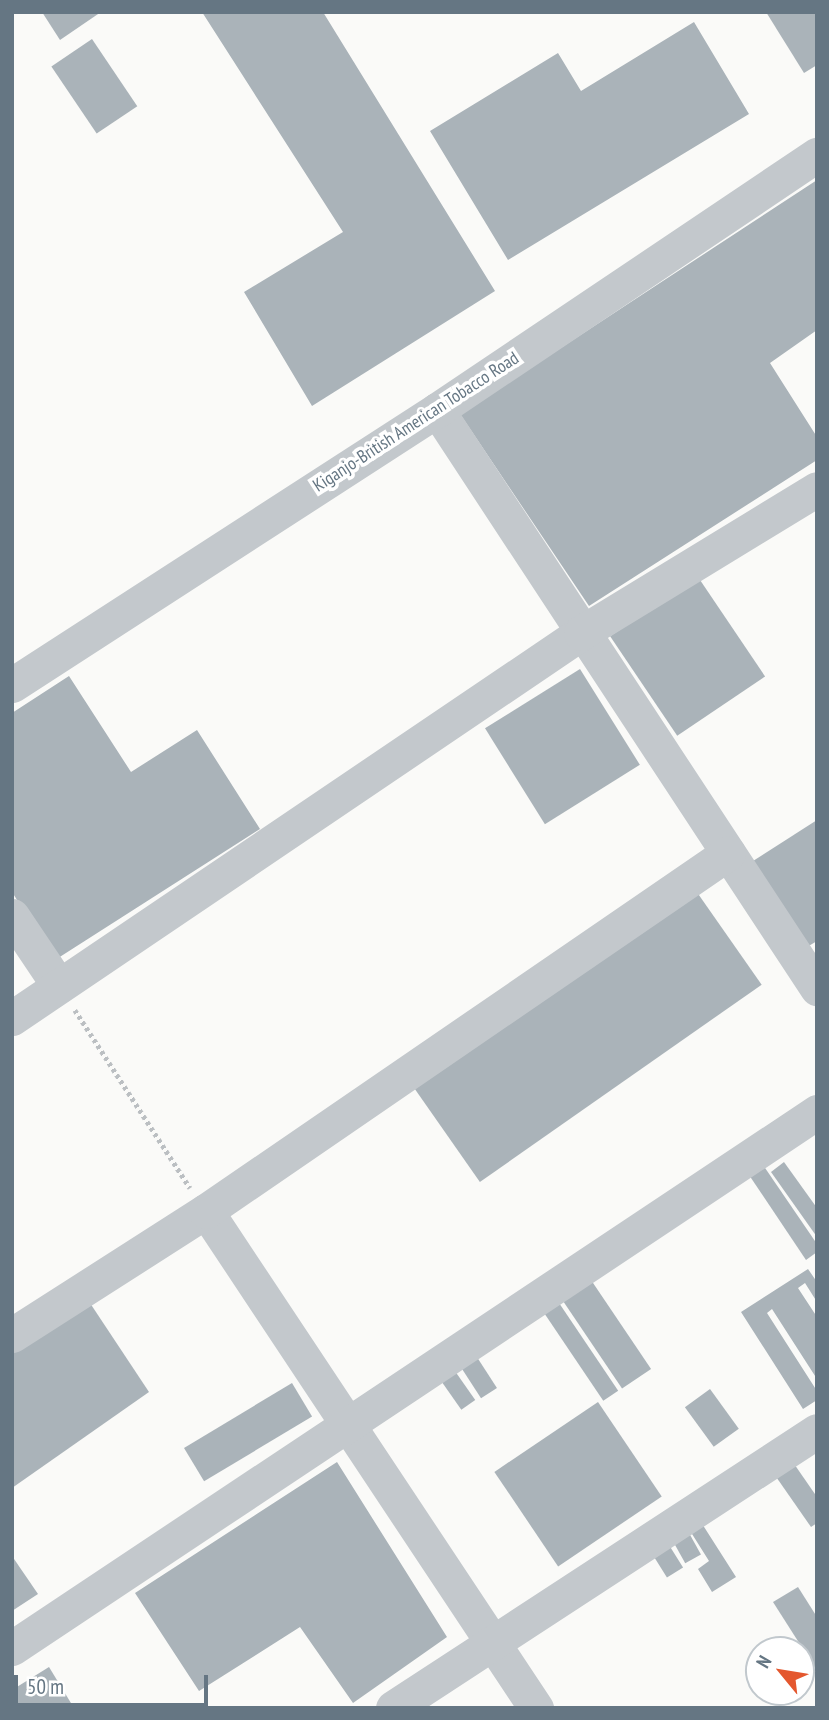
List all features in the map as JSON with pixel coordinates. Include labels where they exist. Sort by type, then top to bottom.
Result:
[{"type":"street","name":"Kiganjo-British American Tobacco Road","points":[[12,685],[437,410],[817,155]]},
{"type":"street","points":[[437,410],[581,633],[817,988]]},
{"type":"street","points":[[12,1018],[581,633],[817,489]]},
{"type":"street","points":[[12,1335],[206,1211],[728,853]]},
{"type":"street","points":[[12,916],[59,986]]},
{"type":"street","points":[[12,1648],[344,1423],[817,1112]]},
{"type":"street","points":[[206,1211],[344,1423],[495,1643],[536,1708]]},
{"type":"street","points":[[393,1708],[817,1432]]},
{"type":"path","points":[[59,986],[206,1211]]},
{"type":"building","points":[[42,12],[101,12],[60,40]]},
{"type":"building","points":[[202,12],[323,12],[495,291],[312,406],[244,292],[343,232]]},
{"type":"building","points":[[766,12],[817,12],[817,65],[804,73]]},
{"type":"building","points":[[694,22],[749,114],[508,260],[430,131],[558,53],[581,91]]},
{"type":"building","points":[[92,39],[137,106],[97,134],[51,66]]},
{"type":"building","points":[[817,180],[817,330],[770,363],[817,437],[817,460],[589,606],[460,414]]},
{"type":"building","points":[[698,577],[765,676],[677,736],[610,636]]},
{"type":"building","points":[[580,669],[640,765],[545,824],[485,728]]},
{"type":"building","points":[[69,676],[131,772],[197,730],[260,829],[55,960],[12,892],[12,713]]},
{"type":"building","points":[[817,820],[817,941],[807,947],[753,861]]},
{"type":"building","points":[[694,888],[762,985],[480,1182],[412,1085]]},
{"type":"building","points":[[761,1162],[817,1244],[817,1252],[806,1260],[747,1172]]},
{"type":"building","points":[[784,1162],[817,1208],[817,1237],[771,1172]]},
{"type":"building","points":[[808,1269],[817,1282],[817,1302],[805,1283],[798,1288],[817,1317],[817,1379],[772,1309],[767,1313],[817,1391],[817,1400],[803,1409],[741,1312]]},
{"type":"building","points":[[589,1277],[651,1369],[622,1389],[560,1297]]},
{"type":"building","points":[[86,1297],[149,1392],[12,1488],[12,1345]]},
{"type":"building","points":[[555,1297],[618,1391],[603,1401],[540,1307]]},
{"type":"building","points":[[473,1351],[497,1388],[481,1398],[457,1361]]},
{"type":"building","points":[[450,1364],[475,1400],[461,1410],[436,1374]]},
{"type":"building","points":[[292,1383],[312,1416],[204,1481],[184,1448]]},
{"type":"building","points":[[710,1389],[739,1429],[714,1447],[685,1407]]},
{"type":"building","points":[[598,1402],[662,1497],[558,1566],[494,1472]]},
{"type":"building","points":[[790,1458],[817,1497],[817,1523],[811,1527],[772,1471]]},
{"type":"building","points":[[337,1462],[447,1637],[353,1703],[300,1627],[199,1691],[135,1593]]},
{"type":"building","points":[[699,1519],[736,1577],[712,1592],[698,1569],[709,1561],[687,1526]]},
{"type":"building","points":[[684,1524],[701,1555],[685,1563],[668,1533]]},
{"type":"building","points":[[664,1537],[683,1568],[667,1578],[648,1547]]},
{"type":"building","points":[[12,1556],[38,1594],[12,1611]]},
{"type":"building","points":[[798,1587],[817,1617],[817,1671],[815,1636],[795,1636],[773,1602]]},
{"type":"building","points":[[49,1667],[74,1708],[12,1708],[12,1690]]}]
